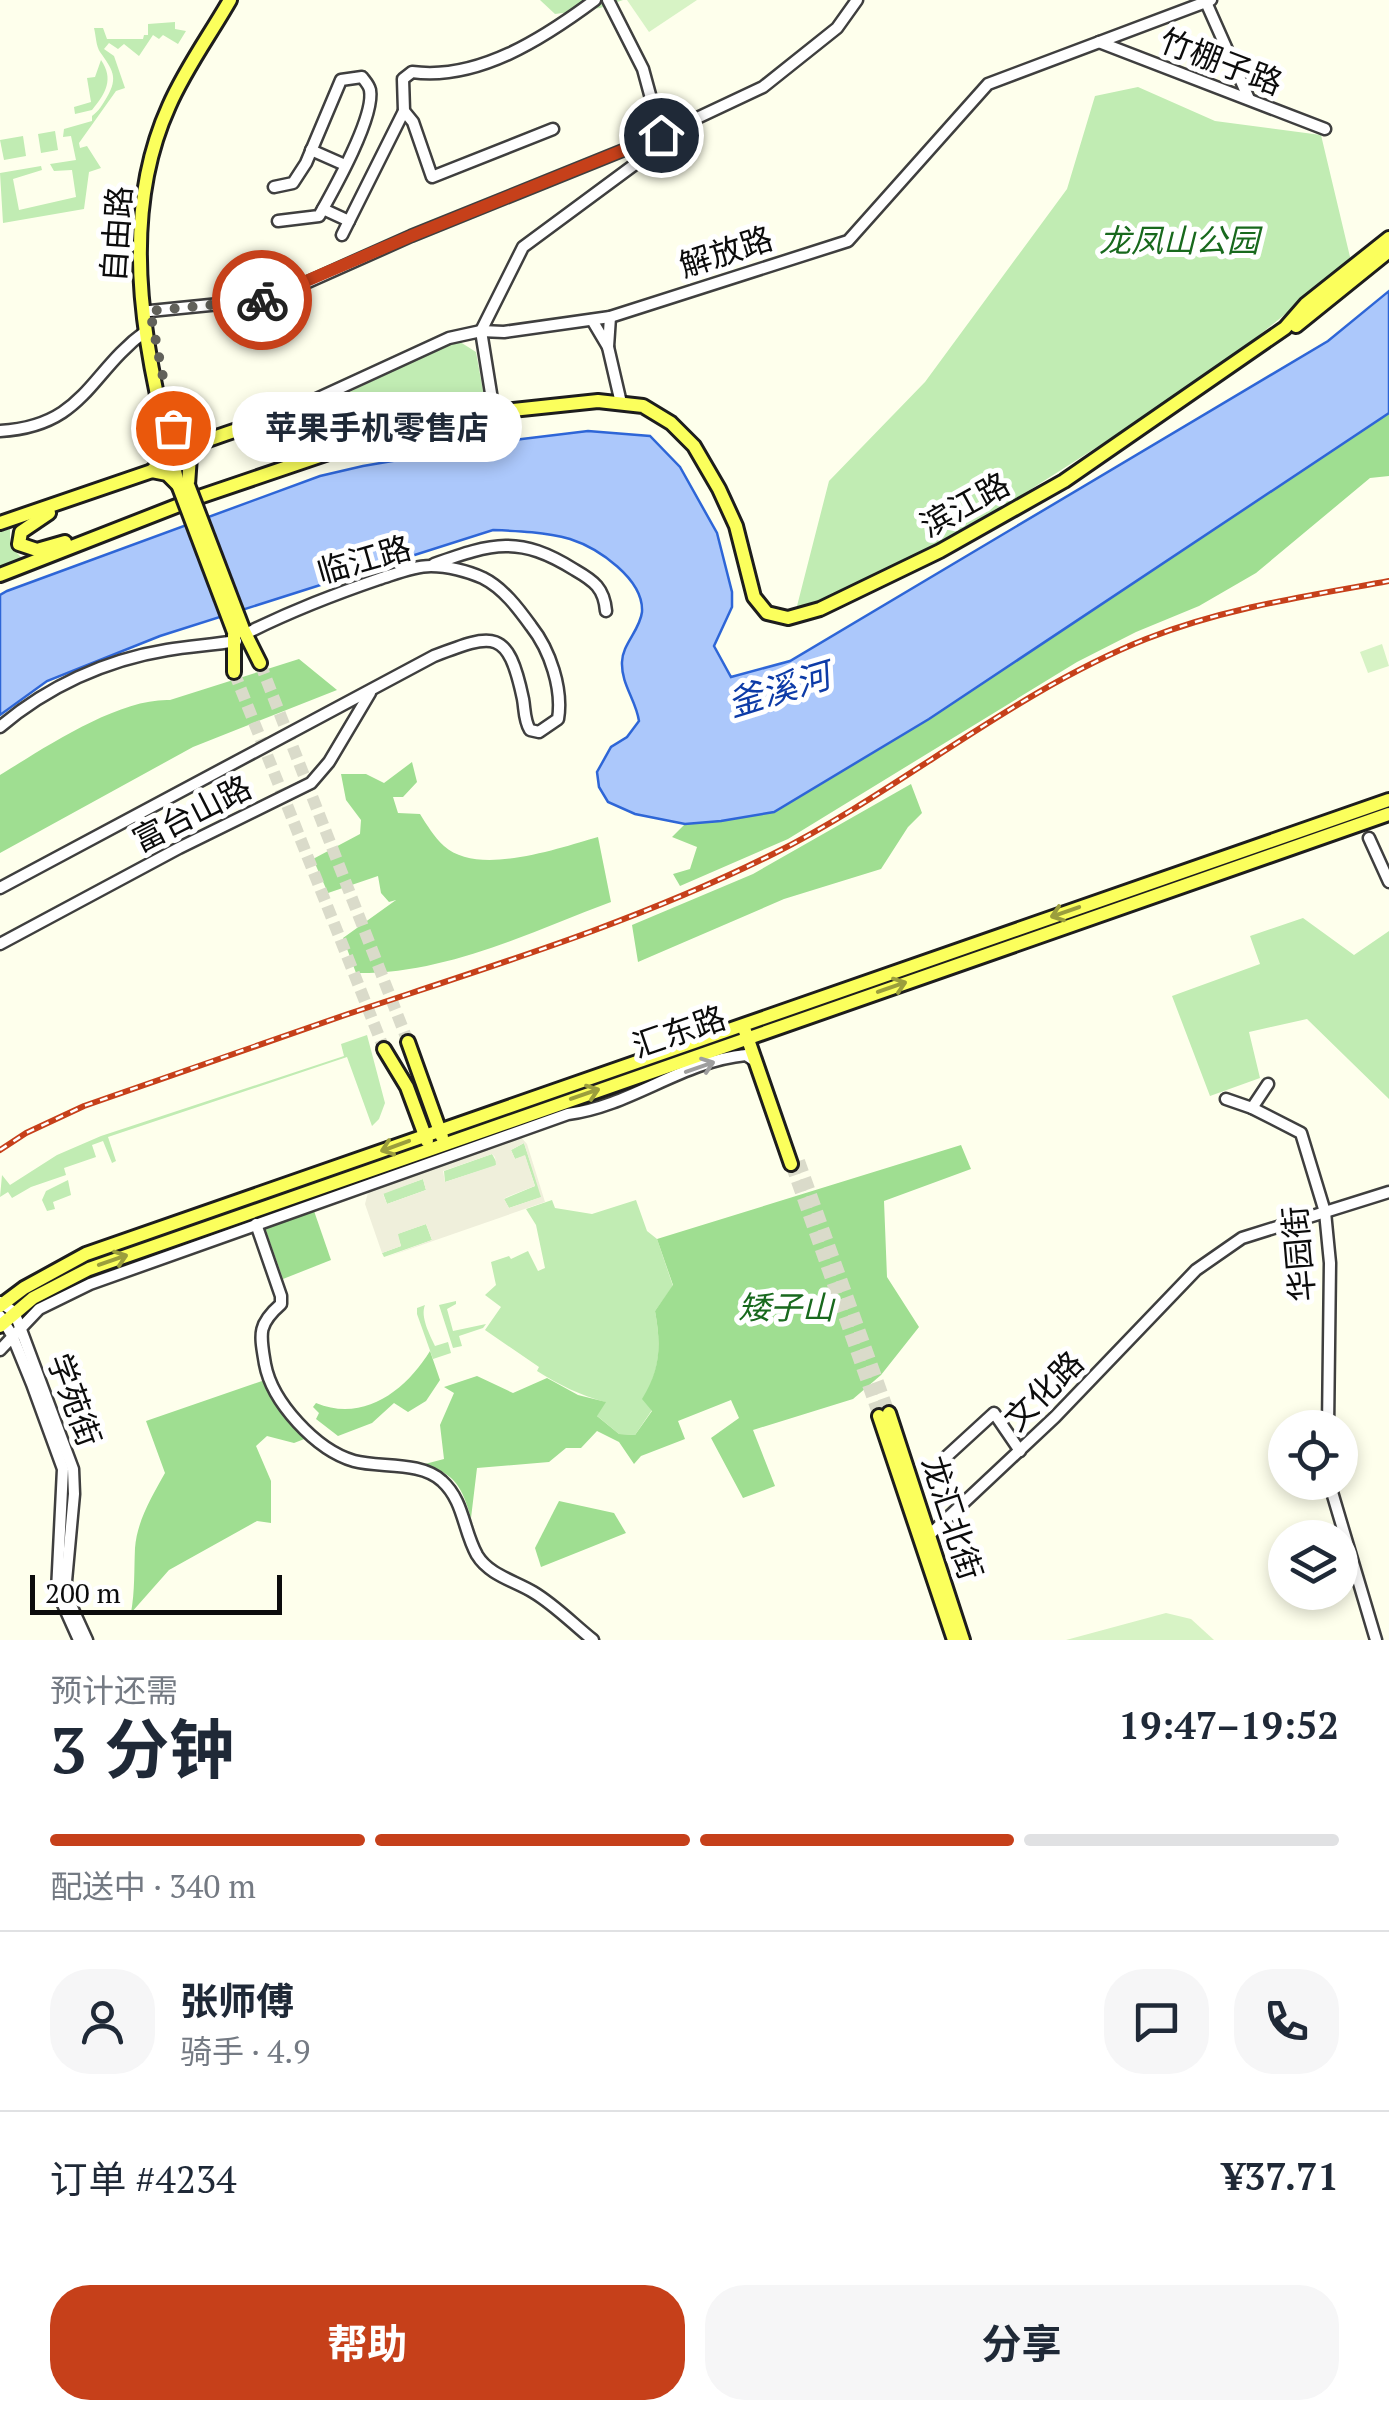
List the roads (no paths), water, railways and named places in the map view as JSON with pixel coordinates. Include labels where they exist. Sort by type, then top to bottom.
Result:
[{"type":"main road","name":"自由路","points":[[230,0],[170,103],[153,150],[139,264],[140,302],[184,486],[239,634],[260,662]]},
{"type":"main road","name":"自由路","points":[[170,433],[150,311],[147,253],[155,180],[164,138],[178,106],[239,0]]},
{"type":"main road","name":"滨江路","points":[[0,575],[284,467],[358,443],[494,412],[621,402],[643,406],[657,414],[694,446],[720,489],[736,526],[754,597],[767,613],[788,618],[820,609],[940,551],[1064,481],[1284,328],[1306,304],[1389,238]]},
{"type":"main road","name":"滨江路","points":[[621,402],[667,428],[690,452],[730,529],[748,600],[764,618],[788,625],[822,616],[943,556],[1068,485],[1289,332],[1389,251]]},
{"type":"main road","points":[[1289,332],[1308,323],[1389,261]]},
{"type":"main road","points":[[258,422],[312,412],[330,411],[337,415],[339,431],[334,439],[284,467]]},
{"type":"main road","name":"解放路","points":[[196,444],[258,422]]},
{"type":"main road","points":[[0,523],[152,471],[167,474],[184,486],[196,444],[170,433],[166,452],[152,471]]},
{"type":"main road","points":[[70,500],[21,532],[19,544],[37,550],[96,537]]},
{"type":"main road","points":[[234,672],[239,634]]},
{"type":"main road","name":"汇东路","points":[[6,1317],[54,1270],[86,1254],[442,1137],[1389,800]]},
{"type":"main road","name":"汇东路","points":[[748,1029],[1389,814]]},
{"type":"main road","points":[[748,1029],[795,1162],[755,1061],[748,1029]]},
{"type":"main road","points":[[427,1142],[407,1087],[385,1053],[402,1056],[408,1044],[442,1137]]},
{"type":"main road","name":"龙汇北街","points":[[884,1415],[964,1640]]},
{"type":"main road","name":"龙汇北街","points":[[926,1540],[954,1640]]},
{"type":"street","points":[[342,235],[404,111],[404,79],[412,72],[435,76],[475,68],[561,26],[595,0]]},
{"type":"street","points":[[494,412],[481,331],[523,247],[661,146],[643,69],[608,0]]},
{"type":"street","points":[[150,311],[270,298],[661,135],[763,87],[837,28],[857,0]]},
{"type":"street","points":[[1208,1],[1249,100]]},
{"type":"street","name":"解放路","points":[[258,422],[315,402],[449,338],[610,317],[848,241],[988,84],[1208,1]]},
{"type":"street","name":"竹棚子路","points":[[1099,42],[1324,129]]},
{"type":"street","points":[[1216,87],[1235,70]]},
{"type":"street","points":[[274,187],[293,183],[341,80],[362,77],[370,87],[369,110],[319,216],[278,221]]},
{"type":"street","points":[[404,111],[413,122],[432,177],[553,129]]},
{"type":"street","points":[[311,150],[345,166]]},
{"type":"street","points":[[323,209],[349,220]]},
{"type":"street","points":[[610,317],[608,347],[621,402]]},
{"type":"street","points":[[592,320],[608,347]]},
{"type":"street","points":[[0,431],[38,425],[58,416],[82,398],[133,340],[146,331]]},
{"type":"street","points":[[428,566],[488,546],[523,545],[555,558],[596,583],[605,598],[606,611]]},
{"type":"street","name":"临江路","points":[[0,727],[79,675],[239,634],[318,600],[428,566],[484,578],[514,603],[536,631],[548,655],[560,707],[558,719],[549,728],[530,730],[515,671],[505,648],[492,639],[478,639],[434,656],[370,692]]},
{"type":"street","points":[[0,888],[237,759],[370,692]]},
{"type":"street","name":"富台山路","points":[[0,944],[311,783],[329,762],[370,692]]},
{"type":"street","points":[[1369,838],[1389,882]]},
{"type":"street","points":[[0,1350],[6,1317],[39,1309],[60,1297],[256,1224],[568,1114],[632,1096],[646,1086],[724,1059],[746,1055],[755,1061]]},
{"type":"street","points":[[1252,1108],[1268,1084]]},
{"type":"street","name":"华园街","points":[[1226,1099],[1300,1133],[1325,1212],[1330,1263],[1328,1410]]},
{"type":"street","points":[[1325,1212],[1389,1192]]},
{"type":"street","name":"文化路","points":[[926,1540],[1196,1270],[1242,1238],[1325,1212]]},
{"type":"street","points":[[256,1224],[281,1296],[281,1304],[264,1319],[261,1334],[269,1384],[294,1420],[328,1448],[350,1460],[412,1468],[439,1477],[458,1498],[478,1557],[501,1577],[534,1593],[593,1640]]},
{"type":"street","name":"学苑街","points":[[6,1317],[62,1469],[57,1590],[79,1640]]},
{"type":"street","name":"学苑街","points":[[6,1317],[73,1470],[64,1592],[87,1640]]},
{"type":"street","points":[[946,1457],[994,1412],[1020,1450]]},
{"type":"street","points":[[1333,1500],[1376,1640]]},
{"type":"water","name":"釜溪河","points":[[1389,291],[1389,413],[929,719],[774,812],[685,824],[635,814],[608,802],[599,787],[597,772],[611,747],[627,737],[639,721],[622,662],[641,619],[641,600],[636,588],[606,557],[570,539],[542,533],[493,530],[160,636],[47,681],[0,715],[0,595],[7,591],[320,476],[522,439],[588,431],[650,436],[680,467],[717,533],[732,592],[732,607],[714,646],[731,677],[790,661],[1328,341]]},
{"type":"tunnel","points":[[260,663],[408,1042]]},
{"type":"tunnel","points":[[234,672],[384,1049]]},
{"type":"tunnel","points":[[799,1161],[889,1413]]},
{"type":"tunnel","points":[[791,1164],[879,1416]]},
{"type":"railway","points":[[0,1150],[84,1106],[564,941],[722,878],[820,829],[1050,686],[1146,639],[1236,611],[1389,581]]},
{"type":"place","name":"苹果手机零售店","points":[[173,428]]},
{"type":"park label","name":"龙凤山公园","points":[[1179,241]]},
{"type":"park label","name":"矮子山","points":[[786,1308]]}]
